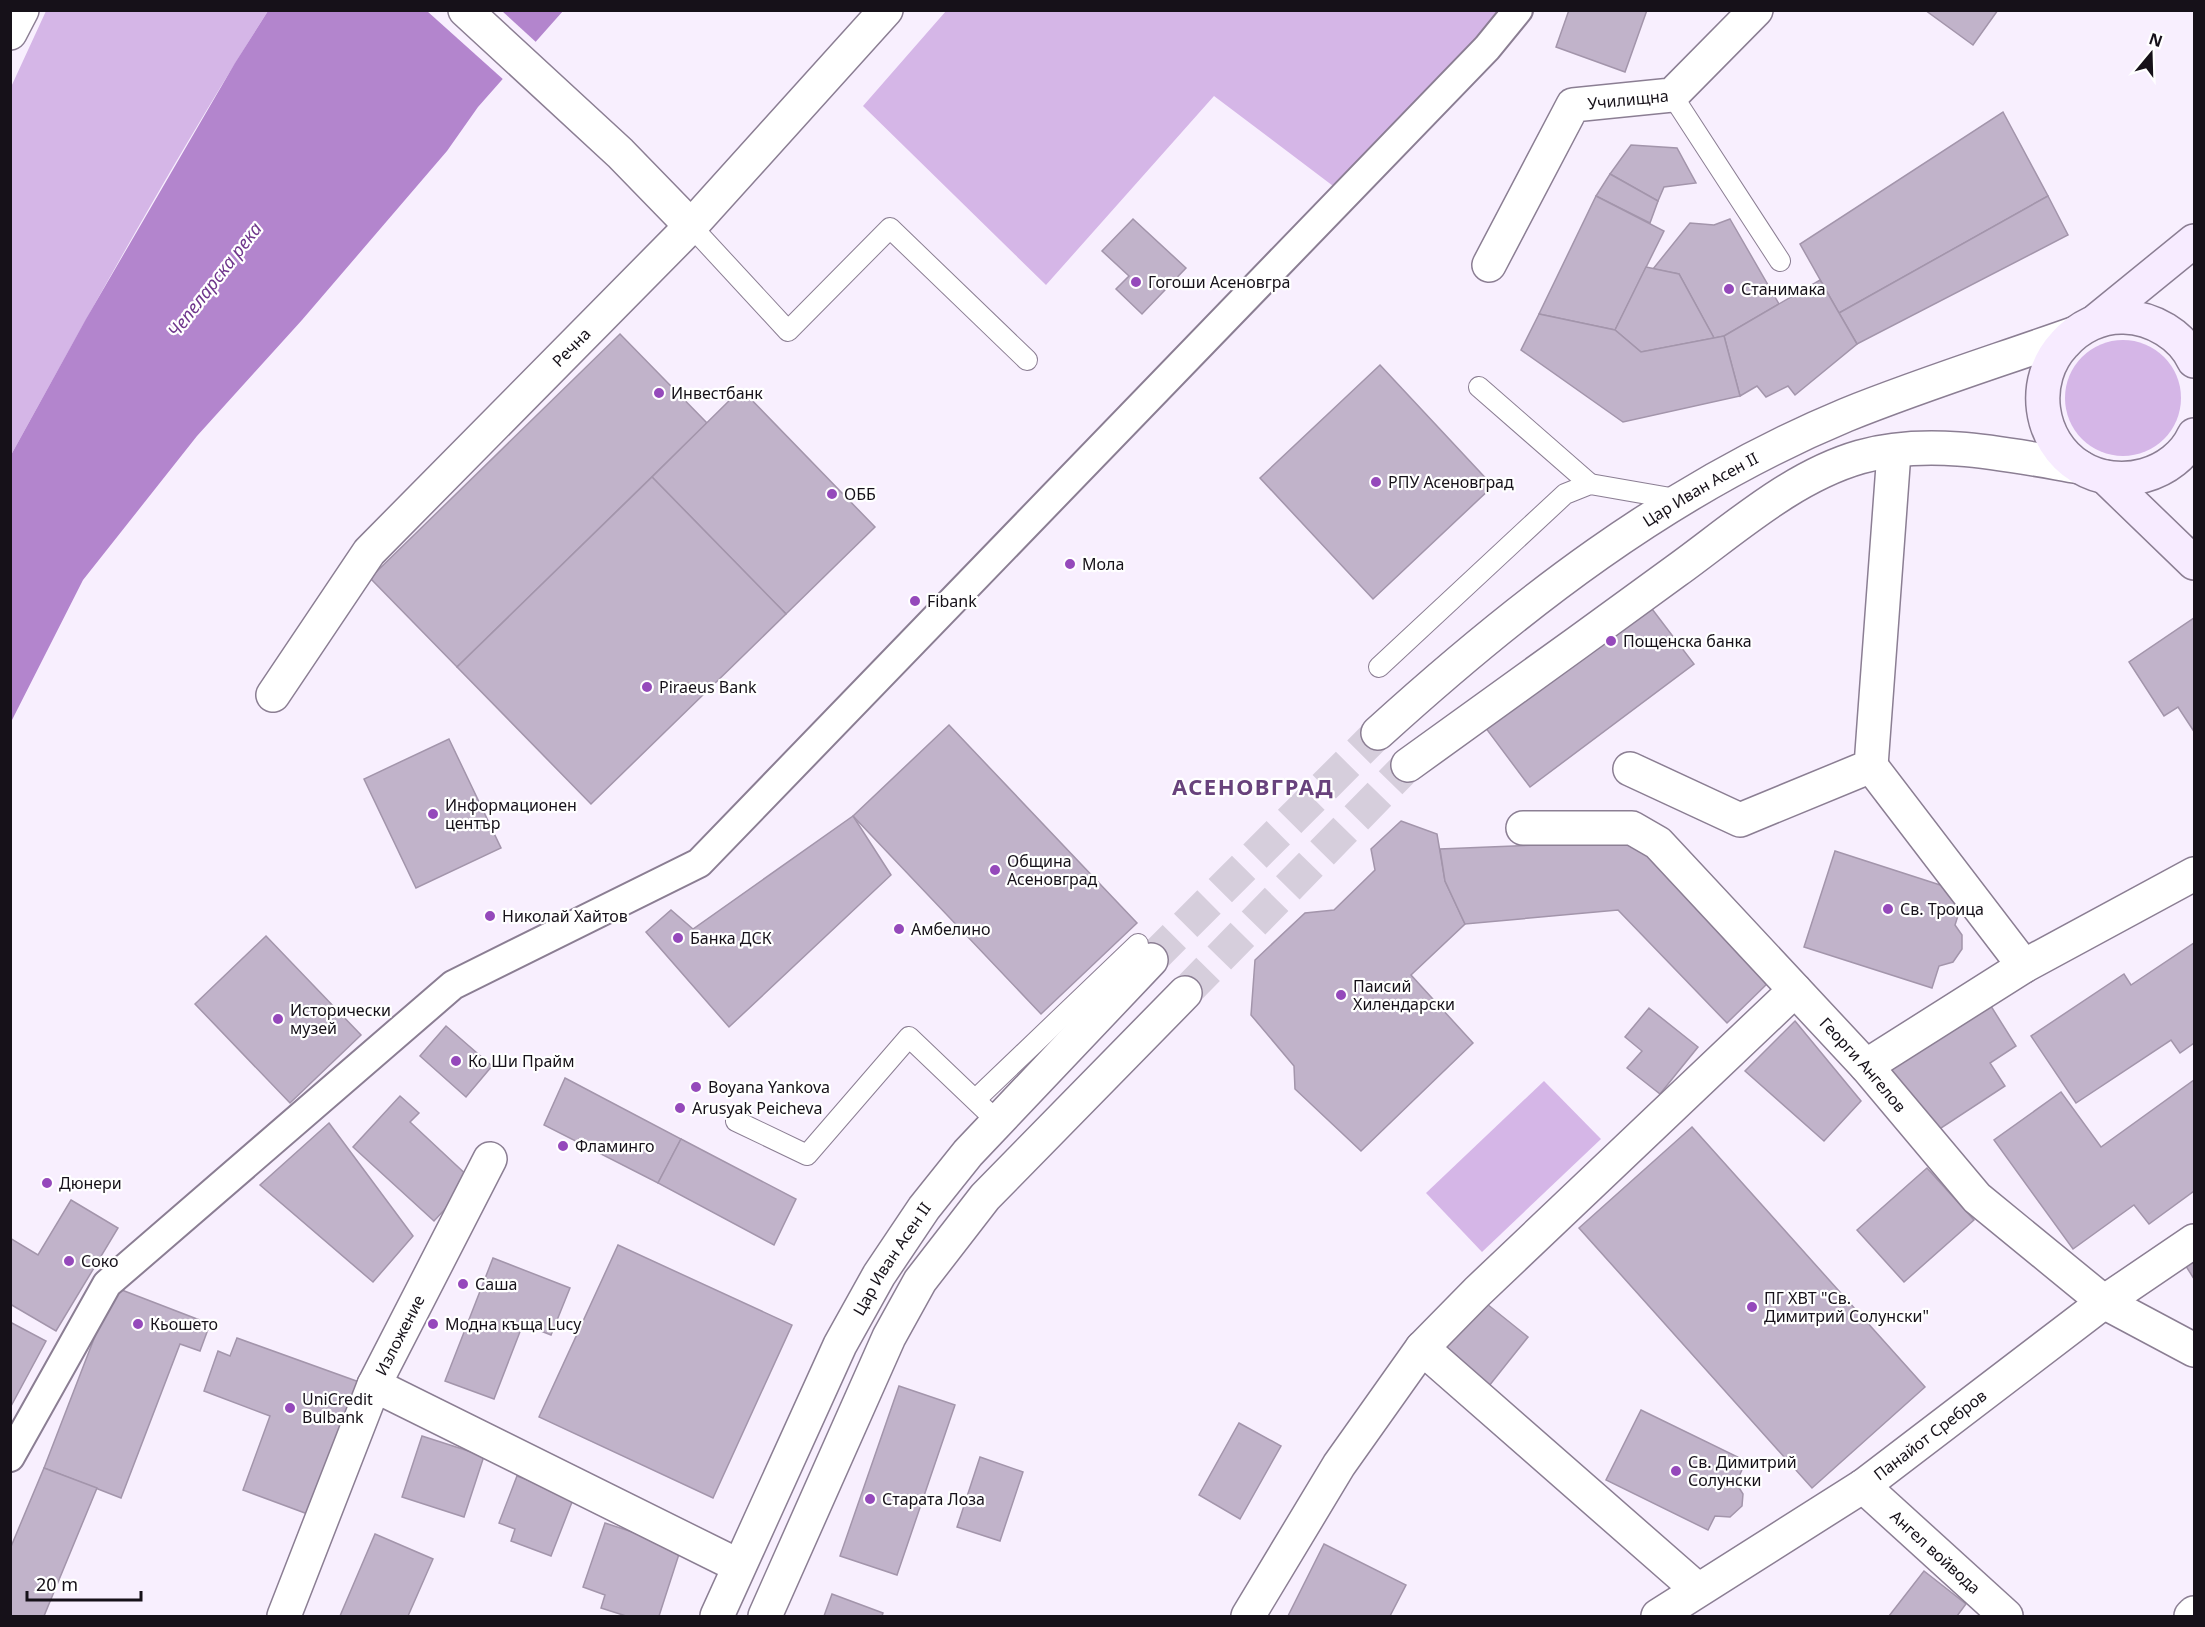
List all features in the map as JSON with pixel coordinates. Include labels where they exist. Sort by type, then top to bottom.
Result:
[{"type":"main road","points":[[2194,241],[2055,353],[2044,377],[2042,403],[2047,428],[2061,450],[2092,472],[2194,563]]},
{"type":"main road","points":[[2085,327],[2123,316],[2149,321],[2172,333],[2190,352],[2194,361]]},
{"type":"main road","points":[[2092,472],[2128,479],[2152,474],[2173,462],[2190,444],[2194,435]]},
{"type":"street","points":[[10,33],[22,10]]},
{"type":"street","points":[[465,10],[620,153],[691,226]]},
{"type":"street","name":"Речна","points":[[273,695],[369,552],[691,226],[886,10]]},
{"type":"street","points":[[10,1457],[107,1284],[453,985],[699,863],[1487,48],[1518,10]]},
{"type":"street","name":"Училищна","points":[[1489,265],[1573,105],[1672,95],[1756,10]]},
{"type":"street","name":"Цар Иван Асен II","points":[[1378,733],[1527,604],[1577,567],[1682,500],[1758,457],[1846,415],[2085,327]]},
{"type":"street","points":[[1408,765],[1739,524],[1799,485],[1829,469],[1861,457],[1924,449],[1958,450],[2092,472]]},
{"type":"street","points":[[1894,452],[1871,766],[2024,966]]},
{"type":"street","points":[[1630,769],[1740,820],[1871,766]]},
{"type":"street","name":"Георги Ангелов","points":[[1523,828],[1632,828],[1658,843],[1866,1066],[1977,1198],[2104,1302],[2194,1350]]},
{"type":"street","points":[[1866,1066],[2024,966],[2194,874]]},
{"type":"street","name":"Цар Иван Асен II","points":[[717,1617],[840,1345],[879,1275],[945,1180],[987,1110],[1145,952]]},
{"type":"street","points":[[1248,1617],[1339,1465],[1422,1348],[1477,1292],[1795,990]]},
{"type":"street","points":[[765,1617],[890,1337],[920,1281],[985,1197],[1185,993]]},
{"type":"street","name":"Изложение","points":[[284,1617],[375,1385],[490,1159]]},
{"type":"street","name":"Панайот Сребров","points":[[1658,1617],[1697,1589],[1863,1486],[2104,1302],[2194,1241]]},
{"type":"street","points":[[1422,1348],[1697,1589]]},
{"type":"street","points":[[375,1385],[739,1566]]},
{"type":"street","name":"Ангел войвода","points":[[1863,1486],[2006,1617]]},
{"type":"street","points":[[782,1617],[803,1531]]},
{"type":"street","points":[[2191,1617],[2194,1613]]},
{"type":"lane","points":[[1672,95],[1780,261]]},
{"type":"lane","points":[[691,226],[789,331],[890,228],[1027,360]]},
{"type":"lane","points":[[1479,387],[1590,484]]},
{"type":"lane","points":[[1379,667],[1552,503],[1577,488],[1590,484],[1682,500]]},
{"type":"lane","points":[[736,1121],[807,1155],[909,1037],[987,1110]]},
{"type":"shaded area","points":[[46,11],[268,11],[168,175],[11,455],[11,87]]},
{"type":"shaded area","points":[[946,11],[1511,11],[1345,195],[1214,96],[1046,285],[863,106]]},
{"type":"shaded area","points":[[2123,340],[2145,345],[2164,357],[2176,376],[2181,398],[2176,420],[2164,439],[2145,451],[2123,456],[2101,451],[2082,439],[2070,420],[2065,398],[2070,376],[2082,357],[2101,345]]},
{"type":"shaded area","points":[[1544,1081],[1601,1139],[1482,1252],[1426,1193]]},
{"type":"water","name":"Чепеларска река","points":[[268,11],[563,11],[478,107],[447,151],[302,320],[197,436],[83,580],[11,722],[11,455],[86,319],[235,63]]},
{"type":"pier","points":[[427,11],[502,11],[537,43],[505,81]]},
{"type":"building","points":[[1569,10],[1647,10],[1625,72],[1556,47]]},
{"type":"building","points":[[1925,10],[1998,10],[1973,45]]},
{"type":"building","points":[[2003,112],[2048,196],[1839,313],[1800,244]]},
{"type":"building","points":[[1631,145],[1677,148],[1696,183],[1664,187],[1658,201],[1610,174]]},
{"type":"building","points":[[1610,174],[1658,201],[1650,223],[1596,196]]},
{"type":"building","points":[[1596,196],[1664,231],[1615,330],[1539,314]]},
{"type":"building","points":[[2048,196],[2068,235],[1857,344],[1839,313]]},
{"type":"building","points":[[1133,219],[1186,268],[1142,314],[1116,289],[1129,276],[1102,251]]},
{"type":"building","name":"Станимака","points":[[1730,219],[1779,304],[1724,336],[1714,338],[1679,274],[1653,269],[1690,223],[1714,225]]},
{"type":"building","points":[[1646,267],[1679,274],[1714,338],[1641,352],[1615,330]]},
{"type":"building","points":[[1820,280],[1857,344],[1795,395],[1788,386],[1766,397],[1757,386],[1740,396],[1724,336]]},
{"type":"building","points":[[1539,314],[1615,330],[1641,352],[1724,336],[1740,396],[1623,422],[1521,350]]},
{"type":"building","points":[[620,334],[707,423],[457,667],[370,578]]},
{"type":"building","name":"РПУ Асеновград","points":[[1380,365],[1493,486],[1373,599],[1260,478]]},
{"type":"building","points":[[741,389],[875,527],[786,614],[652,477]]},
{"type":"building","points":[[652,477],[786,614],[591,804],[457,667]]},
{"type":"building","points":[[1649,605],[1694,664],[1530,787],[1485,727]]},
{"type":"building","points":[[2194,618],[2193,730],[2178,707],[2164,716],[2129,662]]},
{"type":"building","name":"Община Асеновград","points":[[949,725],[1137,923],[1041,1014],[853,816]]},
{"type":"building","name":"Информационен център","points":[[449,739],[501,848],[416,888],[364,779]]},
{"type":"building","points":[[853,816],[891,875],[729,1027],[646,932],[671,910],[693,929]]},
{"type":"building","name":"Паисий Хилендарски","points":[[1401,821],[1437,834],[1445,881],[1465,924],[1411,975],[1473,1043],[1361,1151],[1295,1089],[1294,1066],[1251,1015],[1255,960],[1305,913],[1334,910],[1375,870],[1371,849]]},
{"type":"building","points":[[1637,841],[1772,979],[1727,1023],[1618,910],[1465,924],[1445,881],[1440,849]]},
{"type":"building","name":"Св. Троица","points":[[1835,851],[1965,893],[1955,925],[1962,935],[1962,949],[1953,962],[1939,966],[1932,988],[1804,947]]},
{"type":"building","name":"Исторически музей","points":[[266,936],[361,1035],[290,1103],[195,1004]]},
{"type":"building","points":[[2194,943],[2194,1043],[2180,1053],[2171,1040],[2076,1103],[2031,1036],[2124,974],[2131,985]]},
{"type":"building","points":[[1989,1003],[2016,1046],[1990,1063],[2005,1086],[1932,1134],[1889,1067]]},
{"type":"building","points":[[1649,1008],[1698,1047],[1660,1094],[1627,1068],[1642,1051],[1625,1037]]},
{"type":"building","points":[[1795,1021],[1861,1101],[1824,1141],[1745,1071]]},
{"type":"building","name":"Ко Ши Прайм","points":[[446,1026],[492,1066],[466,1097],[420,1056]]},
{"type":"building","points":[[565,1078],[681,1139],[658,1183],[544,1125]]},
{"type":"building","points":[[2194,1080],[2194,1191],[2149,1224],[2134,1205],[2073,1249],[1994,1140],[2061,1092],[2101,1147]]},
{"type":"building","points":[[400,1096],[419,1113],[410,1122],[472,1180],[434,1221],[353,1147]]},
{"type":"building","points":[[329,1123],[413,1236],[373,1282],[260,1185]]},
{"type":"building","name":"ПГ ХВТ \"Св. Димитрий Солунски\"","points":[[1692,1127],[1925,1387],[1812,1488],[1579,1228]]},
{"type":"building","points":[[681,1139],[796,1199],[774,1245],[658,1183]]},
{"type":"building","points":[[1927,1168],[1974,1220],[1904,1282],[1857,1230]]},
{"type":"building","points":[[71,1200],[118,1228],[56,1331],[10,1304],[10,1238],[38,1255]]},
{"type":"building","points":[[618,1245],[792,1325],[713,1498],[539,1417]]},
{"type":"building","points":[[2194,1256],[2194,1279],[2184,1263]]},
{"type":"building","points":[[493,1258],[570,1288],[551,1335],[523,1324],[494,1399],[445,1381]]},
{"type":"building","points":[[114,1287],[210,1324],[200,1351],[180,1344],[121,1498],[44,1468]]},
{"type":"building","points":[[1482,1300],[1528,1337],[1485,1391],[1439,1354]]},
{"type":"building","points":[[10,1322],[46,1341],[10,1408]]},
{"type":"building","points":[[237,1338],[362,1383],[313,1516],[243,1490],[270,1416],[204,1391],[218,1351],[230,1356]]},
{"type":"building","points":[[899,1386],[955,1405],[897,1575],[840,1556]]},
{"type":"building","name":"Св. Димитрий Солунски","points":[[1641,1410],[1746,1461],[1736,1483],[1743,1494],[1742,1506],[1730,1517],[1715,1516],[1708,1530],[1606,1480]]},
{"type":"building","points":[[1239,1423],[1281,1446],[1240,1519],[1199,1495]]},
{"type":"building","points":[[422,1436],[484,1456],[464,1517],[402,1497]]},
{"type":"building","points":[[980,1457],[1023,1472],[1000,1541],[957,1527]]},
{"type":"building","points":[[44,1468],[97,1488],[44,1616],[10,1616],[10,1549]]},
{"type":"building","points":[[517,1476],[574,1497],[551,1556],[511,1541],[515,1529],[499,1523]]},
{"type":"building","points":[[605,1523],[681,1548],[659,1616],[626,1616],[601,1608],[605,1595],[583,1587]]},
{"type":"building","points":[[375,1534],[433,1559],[408,1616],[340,1616]]},
{"type":"building","points":[[1324,1544],[1406,1585],[1390,1616],[1288,1616]]},
{"type":"building","points":[[1924,1571],[1966,1604],[1957,1616],[1889,1616]]},
{"type":"building","points":[[832,1594],[883,1613],[882,1616],[824,1616]]},
{"type":"tunnel","points":[[1151,960],[1378,733]]},
{"type":"tunnel","points":[[1185,993],[1408,765]]},
{"type":"place","name":"Гогоши Асеновгра","points":[[1136,282]]},
{"type":"place","name":"Станимака","points":[[1729,289]]},
{"type":"place","name":"Инвестбанк","points":[[659,393]]},
{"type":"place","name":"РПУ Асеновград","points":[[1376,482]]},
{"type":"place","name":"ОББ","points":[[832,494]]},
{"type":"place","name":"Мола","points":[[1070,564]]},
{"type":"place","name":"Fibank","points":[[915,601]]},
{"type":"place","name":"Пощенска банка","points":[[1611,641]]},
{"type":"place","name":"Piraeus Bank","points":[[647,687]]},
{"type":"place","name":"Информационен център","points":[[433,814]]},
{"type":"place","name":"Община Асеновград","points":[[995,870]]},
{"type":"place","name":"Св. Троица","points":[[1888,909]]},
{"type":"place","name":"Николай Хайтов","points":[[490,916]]},
{"type":"place","name":"Амбелино","points":[[899,929]]},
{"type":"place","name":"Банка ДСК","points":[[678,938]]},
{"type":"place","name":"Паисий Хилендарски","points":[[1341,995]]},
{"type":"place","name":"Исторически музей","points":[[278,1019]]},
{"type":"place","name":"Ко Ши Прайм","points":[[456,1061]]},
{"type":"place","name":"Boyana Yankova","points":[[696,1087]]},
{"type":"place","name":"Arusyak Peicheva","points":[[680,1108]]},
{"type":"place","name":"Фламинго","points":[[563,1146]]},
{"type":"place","name":"Дюнери","points":[[47,1183]]},
{"type":"place","name":"Соко","points":[[69,1261]]},
{"type":"place","name":"Саша","points":[[463,1284]]},
{"type":"place","name":"ПГ ХВТ \"Св. Димитрий Солунски\"","points":[[1752,1307]]},
{"type":"place","name":"Кьошето","points":[[138,1324]]},
{"type":"place","name":"Модна къща Lucy","points":[[433,1324]]},
{"type":"place","name":"UniCredit Bulbank","points":[[290,1408]]},
{"type":"place","name":"Св. Димитрий Солунски","points":[[1676,1471]]},
{"type":"place","name":"Старата Лоза","points":[[870,1499]]},
{"type":"district","name":"АСЕНОВГРАД","points":[[1253,787]]}]
